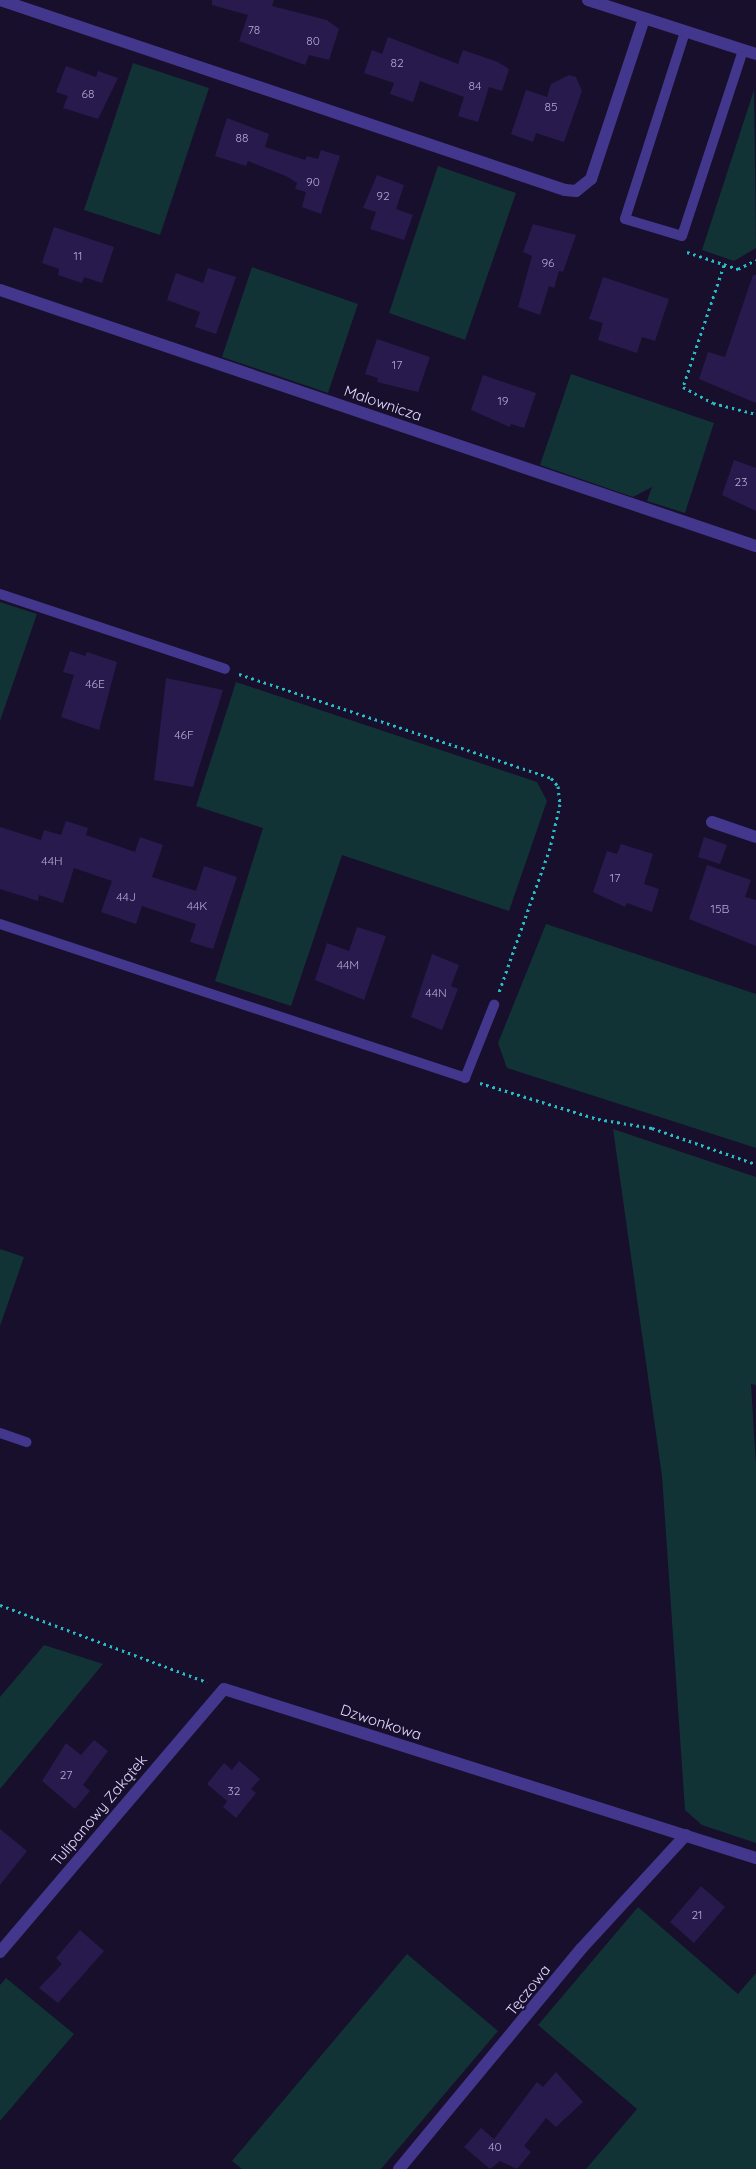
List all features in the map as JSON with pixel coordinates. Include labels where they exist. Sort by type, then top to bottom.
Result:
[{"type":"street","points":[[0,0],[565,190],[576,191],[591,179],[644,19]]},
{"type":"street","points":[[588,0],[756,54]]},
{"type":"street","name":"Malownicza","points":[[0,290],[756,546]]},
{"type":"street","points":[[712,822],[756,837]]},
{"type":"street","name":"Dzwonkowa","points":[[224,1688],[756,1858]]},
{"type":"street","name":"Tulipanowy Zakątek","points":[[0,1952],[224,1688]]},
{"type":"street","name":"Tęczowa","points":[[398,2169],[581,1949],[686,1836]]},
{"type":"lane","points":[[685,32],[625,219],[682,236],[742,50]]},
{"type":"lane","points":[[0,594],[225,669]]},
{"type":"lane","points":[[0,924],[465,1078],[494,1004]]},
{"type":"lane","points":[[0,1433],[26,1442]]},
{"type":"path","points":[[682,236],[686,251],[724,265],[738,268],[756,260]]},
{"type":"path","points":[[724,265],[683,387],[713,403],[756,414]]},
{"type":"path","points":[[225,669],[551,778],[558,786],[560,804],[550,848],[494,1004]]},
{"type":"path","points":[[465,1078],[598,1119],[652,1128],[756,1164]]},
{"type":"path","points":[[0,1605],[224,1688]]},
{"type":"green space","points":[[133,63],[209,88],[160,235],[84,210]]},
{"type":"green space","points":[[754,90],[756,248],[734,261],[702,250]]},
{"type":"green space","points":[[438,166],[516,193],[465,340],[389,313]]},
{"type":"green space","points":[[252,267],[358,304],[328,393],[222,357]]},
{"type":"green space","points":[[571,374],[714,423],[685,513],[647,501],[652,487],[633,497],[540,465]]},
{"type":"green space","points":[[0,602],[37,614],[0,721]]},
{"type":"green space","points":[[236,682],[537,782],[547,801],[509,911],[342,855],[291,1006],[215,981],[263,828],[196,806]]},
{"type":"green space","points":[[546,924],[756,994],[756,1148],[507,1068],[498,1043]]},
{"type":"green space","points":[[613,1129],[756,1177],[756,1385],[751,1384],[756,1465],[756,1843],[702,1825],[685,1810],[662,1476]]},
{"type":"green space","points":[[0,1249],[24,1257],[0,1326]]},
{"type":"green space","points":[[44,1645],[103,1664],[0,1789],[0,1697]]},
{"type":"green space","points":[[638,1907],[738,1994],[756,1973],[756,2169],[586,2169],[637,2109],[538,2025]]},
{"type":"green space","points":[[407,1954],[498,2031],[381,2169],[242,2169],[232,2161]]},
{"type":"green space","points":[[6,1978],[74,2034],[0,2121],[0,1985]]},
{"type":"building","points":[[212,0],[274,0],[272,6],[327,20],[339,29],[329,60],[309,55],[305,65],[239,41],[248,15],[212,5]]},
{"type":"building","points":[[388,37],[458,64],[463,50],[498,62],[509,69],[502,91],[489,87],[478,122],[458,116],[464,97],[420,81],[413,102],[390,94],[394,83],[364,73],[372,50],[382,54]]},
{"type":"building","points":[[66,66],[96,77],[98,71],[118,78],[98,119],[63,108],[68,96],[56,92]]},
{"type":"building","points":[[569,75],[576,77],[582,91],[564,142],[536,133],[533,142],[511,134],[526,90],[547,97],[551,84]]},
{"type":"building","points":[[227,118],[269,134],[265,147],[305,160],[307,156],[318,159],[321,150],[340,156],[321,214],[302,207],[306,192],[295,189],[297,183],[288,177],[248,161],[246,166],[215,156]]},
{"type":"building","points":[[377,175],[404,185],[396,209],[413,215],[404,240],[370,229],[376,212],[363,208]]},
{"type":"building","points":[[533,224],[576,235],[563,272],[559,271],[554,288],[549,286],[540,315],[518,307],[532,256],[523,252]]},
{"type":"building","points":[[54,227],[114,247],[102,283],[84,277],[82,283],[58,275],[59,269],[42,263]]},
{"type":"building","points":[[208,268],[236,277],[216,334],[195,327],[200,312],[167,300],[176,273],[203,283]]},
{"type":"building","points":[[753,275],[756,275],[756,403],[699,379],[708,352],[725,357]]},
{"type":"building","points":[[603,277],[669,299],[655,341],[642,337],[637,353],[598,340],[603,323],[589,319]]},
{"type":"building","points":[[377,339],[430,357],[418,392],[377,382],[378,378],[365,374]]},
{"type":"building","points":[[483,375],[536,393],[524,428],[511,424],[510,427],[471,410]]},
{"type":"building","points":[[734,460],[756,468],[756,511],[722,495]]},
{"type":"building","points":[[70,651],[85,656],[87,652],[117,662],[99,730],[61,717],[74,675],[63,672]]},
{"type":"building","points":[[166,678],[223,690],[193,787],[154,780]]},
{"type":"building","points":[[66,821],[88,828],[86,835],[135,852],[140,837],[163,845],[152,877],[196,891],[204,866],[237,877],[213,949],[190,942],[196,924],[142,906],[136,924],[101,912],[112,881],[74,868],[63,903],[39,895],[38,901],[0,889],[0,827],[41,840],[44,830],[61,835]]},
{"type":"building","points":[[704,837],[727,845],[720,864],[698,857]]},
{"type":"building","points":[[621,844],[653,854],[644,884],[659,889],[652,912],[627,903],[625,907],[593,892],[607,851],[617,854]]},
{"type":"building","points":[[707,865],[751,880],[745,897],[756,900],[756,946],[689,919]]},
{"type":"building","points":[[357,927],[386,936],[364,1000],[315,980],[327,943],[349,951]]},
{"type":"building","points":[[432,954],[459,965],[451,986],[458,989],[442,1030],[411,1017]]},
{"type":"building","points":[[94,1740],[108,1751],[83,1785],[90,1791],[75,1809],[42,1781],[66,1743],[81,1755]]},
{"type":"building","points":[[239,1761],[260,1779],[251,1789],[256,1793],[236,1818],[223,1807],[227,1801],[207,1784],[224,1763],[232,1770]]},
{"type":"building","points":[[0,1829],[27,1851],[0,1885]]},
{"type":"building","points":[[701,1886],[725,1907],[694,1943],[670,1922]]},
{"type":"building","points":[[80,1930],[104,1951],[58,2003],[39,1988],[62,1964],[56,1958]]},
{"type":"building","points":[[556,2072],[583,2102],[556,2127],[546,2118],[524,2146],[531,2152],[517,2169],[500,2161],[490,2169],[464,2147],[481,2128],[494,2139],[537,2082],[543,2087]]}]
